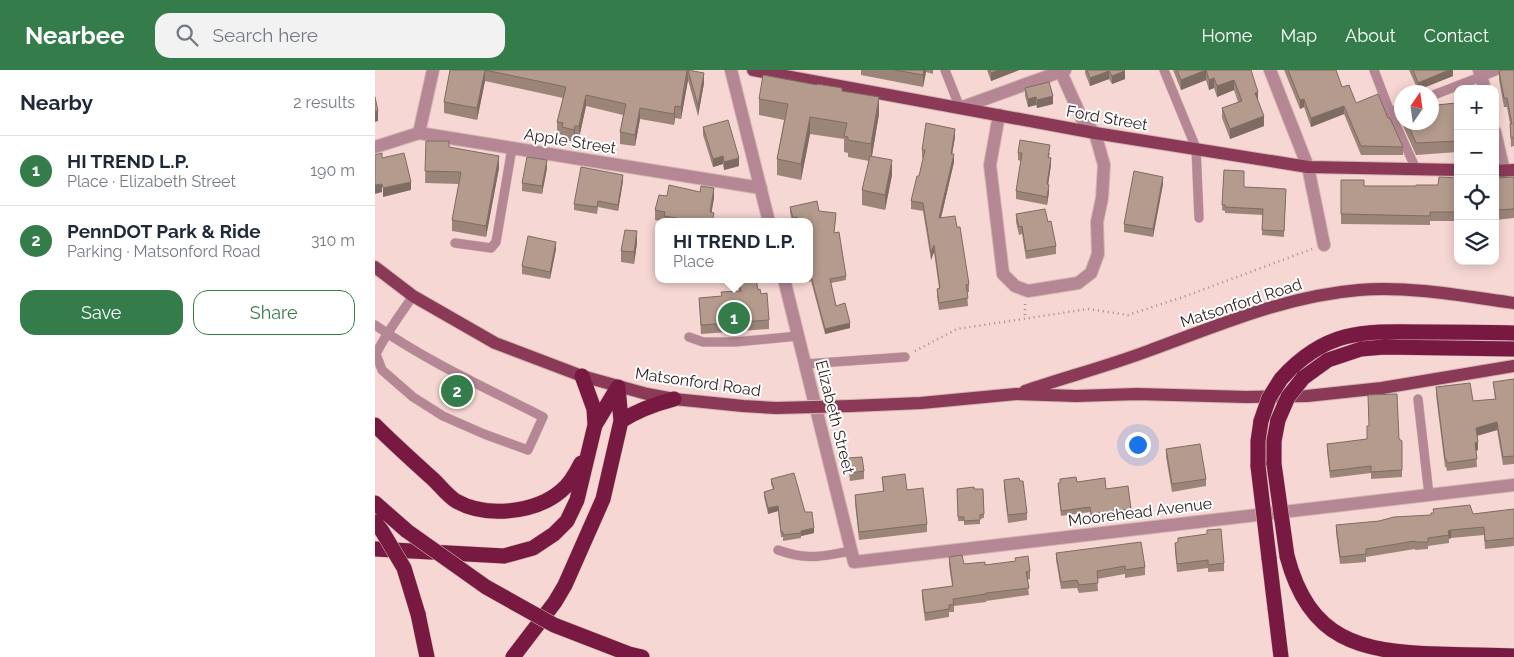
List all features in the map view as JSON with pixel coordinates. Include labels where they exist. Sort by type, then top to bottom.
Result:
[{"type":"highway","points":[[1281,657],[1258,466],[1257,441],[1261,421],[1269,398],[1281,379],[1299,360],[1315,349],[1333,340],[1358,333],[1383,331],[1514,333]]},
{"type":"highway","points":[[1514,349],[1384,347],[1361,349],[1328,360],[1303,378],[1288,398],[1278,420],[1274,441],[1274,464],[1287,556],[1295,584],[1310,608],[1329,628],[1353,642],[1379,650],[1400,653],[1514,656]]},
{"type":"highway","points":[[582,376],[594,409],[595,426]]},
{"type":"highway","points":[[513,657],[555,602],[565,585],[603,500],[621,421],[618,387]]},
{"type":"highway","points":[[375,549],[504,556],[533,548],[554,534],[567,521],[577,500],[595,426],[618,387]]},
{"type":"highway","points":[[621,421],[644,408],[674,398]]},
{"type":"highway","points":[[375,425],[456,500],[474,508],[493,511],[519,510],[541,503],[561,491],[575,475],[590,446]]},
{"type":"highway","points":[[375,503],[407,531],[486,586],[554,625],[636,656]]},
{"type":"highway","points":[[379,526],[404,568],[418,614],[427,657]]},
{"type":"main road","name":"Ford Street","points":[[753,70],[1095,133],[1308,167],[1454,170]]},
{"type":"main road","name":"Matsonford Road","points":[[375,267],[413,296],[495,343],[582,376],[618,387],[674,398],[726,405],[777,408],[851,406],[921,403],[1016,394],[1076,396],[1137,394],[1247,397],[1307,396],[1382,388],[1514,366]]},
{"type":"main road","name":"Matsonford Road","points":[[1016,394],[1111,364],[1247,315],[1306,298],[1360,290],[1386,289],[1514,302]]},
{"type":"street","points":[[419,133],[433,70]]},
{"type":"street","points":[[731,70],[768,218]]},
{"type":"street","points":[[960,108],[1062,70],[1082,119],[1095,133],[1104,165],[1102,198],[1097,222],[1098,254],[1091,273],[1078,283],[1028,291],[1015,286],[1003,274],[990,165],[999,115]]},
{"type":"street","points":[[1270,70],[1308,167],[1324,245]]},
{"type":"street","name":"Apple Street","points":[[375,146],[419,133],[761,188]]},
{"type":"street","points":[[1499,148],[1505,171]]},
{"type":"street","name":"Elizabeth Street","points":[[785,283],[853,557]]},
{"type":"street","name":"Moorehead Avenue","points":[[853,557],[1514,485]]},
{"type":"lane","points":[[945,70],[960,108]]},
{"type":"lane","points":[[1164,70],[1196,148],[1199,218]]},
{"type":"lane","points":[[1374,70],[1390,112],[1416,169]]},
{"type":"lane","points":[[1439,93],[1499,70]]},
{"type":"lane","points":[[1390,112],[1394,111]]},
{"type":"lane","points":[[455,243],[491,248],[496,242],[512,148]]},
{"type":"lane","points":[[375,325],[387,334],[410,349],[468,381],[543,417],[528,450],[443,416],[413,396],[383,370],[376,354],[387,334],[413,296]]},
{"type":"lane","points":[[689,337],[703,342],[735,342],[798,336]]},
{"type":"lane","points":[[805,364],[905,357]]},
{"type":"lane","points":[[1418,399],[1429,495]]},
{"type":"lane","points":[[778,550],[796,556],[813,558],[853,557]]},
{"type":"path","points":[[905,357],[957,329],[1088,309],[1128,315],[1183,297],[1324,245]]},
{"type":"building","points":[[450,70],[485,70],[477,108],[444,102]]},
{"type":"building","points":[[485,70],[687,70],[681,107],[675,106],[674,114],[640,108],[635,135],[620,132],[626,104],[586,95],[579,126],[575,126],[574,130],[562,127],[563,123],[557,122],[566,87]]},
{"type":"building","points":[[688,70],[704,73],[698,106]]},
{"type":"building","points":[[895,70],[924,70],[923,75]]},
{"type":"building","points":[[1087,70],[1125,71],[1112,76],[1109,71],[1090,78]]},
{"type":"building","points":[[1177,70],[1206,70],[1181,80]]},
{"type":"building","points":[[1206,70],[1251,70],[1258,92],[1255,93],[1264,116],[1230,129],[1222,108],[1242,101],[1234,80],[1217,86],[1214,78],[1209,80]]},
{"type":"building","points":[[1288,70],[1336,70],[1342,87],[1349,85],[1356,103],[1378,94],[1403,147],[1361,146],[1344,106],[1311,118],[1304,99],[1300,100]]},
{"type":"building","points":[[1413,70],[1449,70],[1418,83]]},
{"type":"building","points":[[1514,70],[1514,137],[1511,138],[1510,124],[1512,124],[1507,98],[1504,98],[1499,71]]},
{"type":"building","points":[[763,75],[842,88],[842,91],[879,97],[871,144],[848,140],[848,137],[844,136],[847,123],[810,117],[801,164],[777,159],[788,104],[759,99]]},
{"type":"building","points":[[1049,82],[1053,96],[1037,100],[1036,97],[1028,99],[1025,88]]},
{"type":"building","points":[[375,97],[378,111],[375,111]]},
{"type":"building","points":[[1454,103],[1454,141],[1416,143],[1410,130],[1439,130],[1439,105]]},
{"type":"building","points":[[728,120],[739,158],[724,162],[723,156],[713,159],[703,127]]},
{"type":"building","points":[[926,123],[955,129],[951,154],[954,154],[939,218],[955,216],[957,227],[960,227],[969,284],[966,285],[968,298],[939,303],[937,289],[940,288],[934,245],[931,252],[923,203],[911,201],[925,150],[922,150]]},
{"type":"building","points":[[1020,140],[1050,145],[1048,157],[1051,158],[1047,197],[1016,191],[1022,153],[1018,153]]},
{"type":"building","points":[[426,141],[449,141],[449,147],[499,156],[486,226],[452,220],[461,172],[425,171]]},
{"type":"building","points":[[382,153],[382,158],[404,153],[411,182],[383,188],[382,184],[375,185],[375,155]]},
{"type":"building","points":[[870,156],[892,160],[885,195],[862,190]]},
{"type":"building","points":[[527,157],[547,160],[542,186],[522,183]]},
{"type":"building","points":[[581,167],[623,175],[618,205],[598,201],[597,207],[574,204]]},
{"type":"building","points":[[1224,170],[1244,171],[1244,187],[1286,189],[1284,231],[1262,230],[1263,209],[1225,207],[1225,205],[1222,205]]},
{"type":"building","points":[[1134,171],[1163,177],[1153,229],[1124,224]]},
{"type":"building","points":[[1439,177],[1454,178],[1454,212],[1430,212],[1430,216],[1341,214],[1341,180],[1364,180],[1364,186],[1438,185]]},
{"type":"building","points":[[1514,177],[1514,209],[1499,210],[1499,178]]},
{"type":"building","points":[[669,185],[700,192],[701,186],[714,188],[710,212],[714,213],[713,218],[675,218],[664,216],[665,212],[655,210],[659,195],[667,196]]},
{"type":"building","points":[[817,201],[819,211],[836,213],[834,233],[839,232],[846,276],[830,279],[836,306],[845,303],[850,323],[825,329],[813,283],[813,218],[793,218],[790,207]]},
{"type":"building","points":[[1045,209],[1048,222],[1051,221],[1056,246],[1026,251],[1022,226],[1019,227],[1016,214]]},
{"type":"building","points":[[625,230],[637,231],[634,252],[621,251]]},
{"type":"building","points":[[528,236],[556,242],[550,272],[522,266]]},
{"type":"building","points":[[739,283],[757,283],[761,294],[767,293],[769,320],[701,325],[699,298],[722,296],[721,292],[741,291]]},
{"type":"building","points":[[1514,379],[1514,456],[1503,457],[1497,422],[1476,428],[1478,442],[1475,443],[1477,459],[1447,463],[1436,387],[1470,383],[1473,401],[1496,399],[1493,382]]},
{"type":"building","points":[[1397,394],[1399,439],[1402,441],[1402,470],[1371,472],[1371,466],[1330,471],[1327,444],[1367,439],[1367,426],[1369,426],[1368,395]]},
{"type":"building","points":[[1200,444],[1206,479],[1172,484],[1166,449]]},
{"type":"building","points":[[862,457],[864,471],[850,473],[848,458]]},
{"type":"building","points":[[794,473],[805,512],[812,512],[814,528],[801,531],[801,533],[783,535],[778,506],[768,508],[764,492],[774,489],[771,479]]},
{"type":"building","points":[[905,474],[907,490],[923,488],[927,524],[859,532],[855,495],[884,491],[882,477]]},
{"type":"building","points":[[1076,477],[1077,482],[1105,478],[1106,489],[1128,486],[1131,509],[1091,514],[1090,507],[1061,511],[1058,483],[1060,483],[1060,479]]},
{"type":"building","points":[[1019,478],[1020,481],[1023,481],[1027,513],[1008,515],[1004,480]]},
{"type":"building","points":[[974,487],[974,489],[983,489],[984,514],[980,515],[980,520],[964,521],[964,517],[958,517],[957,489]]},
{"type":"building","points":[[1470,505],[1473,514],[1514,509],[1514,538],[1485,541],[1484,527],[1451,530],[1448,531],[1449,535],[1428,538],[1428,542],[1415,541],[1366,549],[1366,554],[1340,557],[1336,525],[1379,521],[1394,517],[1431,515],[1431,513],[1434,513],[1433,509]]},
{"type":"building","points":[[1221,529],[1224,563],[1208,565],[1208,560],[1177,564],[1175,543],[1178,542],[1178,538],[1207,534],[1207,530]]},
{"type":"building","points":[[1141,542],[1145,567],[1125,570],[1125,566],[1097,571],[1098,583],[1079,585],[1077,580],[1061,582],[1056,553]]},
{"type":"building","points":[[962,555],[964,564],[985,562],[985,565],[1016,561],[1015,558],[1028,556],[1030,571],[1026,572],[1029,588],[953,599],[954,604],[949,605],[949,609],[925,613],[922,590],[953,586],[949,557]]},
{"type":"place","name":"HI TREND L.P.","points":[[734,318]]},
{"type":"place","name":"PennDOT Park & Ride","points":[[457,391]]}]
